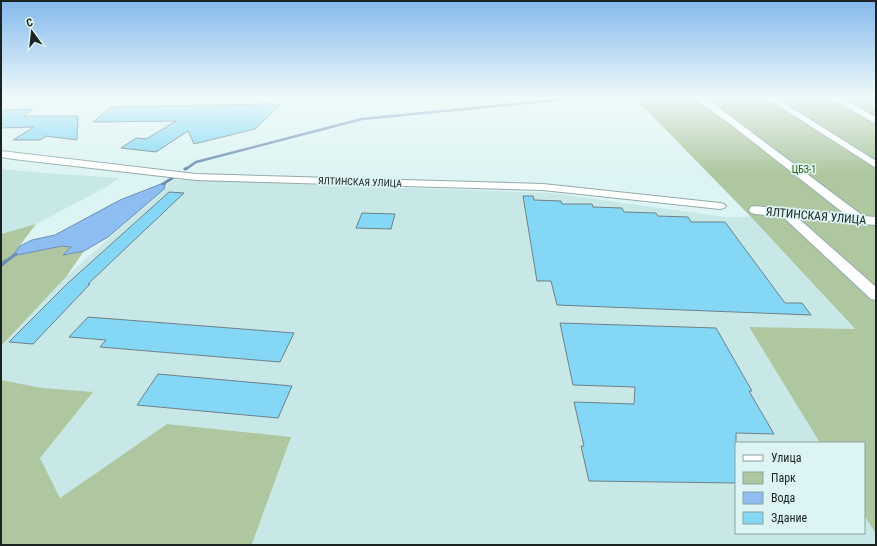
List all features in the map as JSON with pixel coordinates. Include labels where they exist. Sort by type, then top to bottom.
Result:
[{"type":"street","points":[[733,122],[860,220]]},
{"type":"street","points":[[809,122],[876,166]]},
{"type":"street","name":"ЯЛТИНСКАЯ УЛИЦА","points":[[1,154],[22,158],[107,166],[157,174],[196,177],[543,187],[720,206]]},
{"type":"street","name":"ЯЛТИНСКАЯ УЛИЦА","points":[[755,210],[876,221]]},
{"type":"street","points":[[786,214],[876,295]]},
{"type":"shaded area","points":[[1,169],[119,178],[108,186],[36,224],[1,234]]},
{"type":"shaded area","points":[[173,180],[550,193],[726,217],[751,217],[855,330],[749,327],[819,442],[735,442],[735,534],[865,534],[865,517],[876,534],[876,545],[252,544],[291,437],[167,424],[60,498],[40,458],[42,388],[1,380],[1,346],[66,277]]},
{"type":"green space","name":"ЦБЗ-1","points":[[659,122],[876,122],[876,534],[865,517],[865,442],[819,442],[749,327],[855,329],[751,217]]},
{"type":"green space","points":[[36,224],[12,256],[62,246],[72,247],[64,255],[84,251],[66,277],[1,346],[1,234]]},
{"type":"green space","points":[[1,380],[42,388],[93,392],[40,458],[60,498],[167,424],[291,437],[252,544],[287,545],[1,545]]},
{"type":"water","points":[[166,182],[164,189],[108,237],[84,251],[63,255],[71,247],[62,246],[12,256],[20,246],[32,240],[55,235],[120,200]]},
{"type":"building","points":[[1,122],[78,122],[77,140],[46,136],[40,140],[13,140],[34,127],[1,128]]},
{"type":"building","points":[[174,122],[262,122],[255,129],[194,144],[188,131],[156,152],[121,148],[136,138],[146,139]]},
{"type":"building","points":[[169,192],[184,193],[88,284],[90,284],[33,344],[9,342],[68,283]]},
{"type":"building","points":[[523,196],[533,196],[534,200],[561,201],[562,204],[592,204],[593,207],[622,208],[624,212],[656,213],[658,216],[688,217],[691,222],[725,222],[785,303],[802,303],[811,315],[557,305],[551,281],[537,281]]},
{"type":"building","points":[[362,213],[395,214],[391,229],[356,228]]},
{"type":"building","points":[[88,317],[294,333],[280,362],[100,347],[106,340],[69,337]]},
{"type":"building","points":[[560,323],[716,328],[752,391],[749,391],[774,434],[736,433],[735,483],[589,481],[581,446],[584,446],[574,402],[634,404],[635,387],[573,385]]},
{"type":"building","points":[[158,374],[292,386],[278,418],[137,405]]},
{"type":"waterway","points":[[186,169],[196,162],[349,122]]},
{"type":"waterway","points":[[163,184],[174,177]]},
{"type":"waterway","points":[[5,262],[16,254]]},
{"type":"waterway","points":[[1,265],[6,261]]}]
